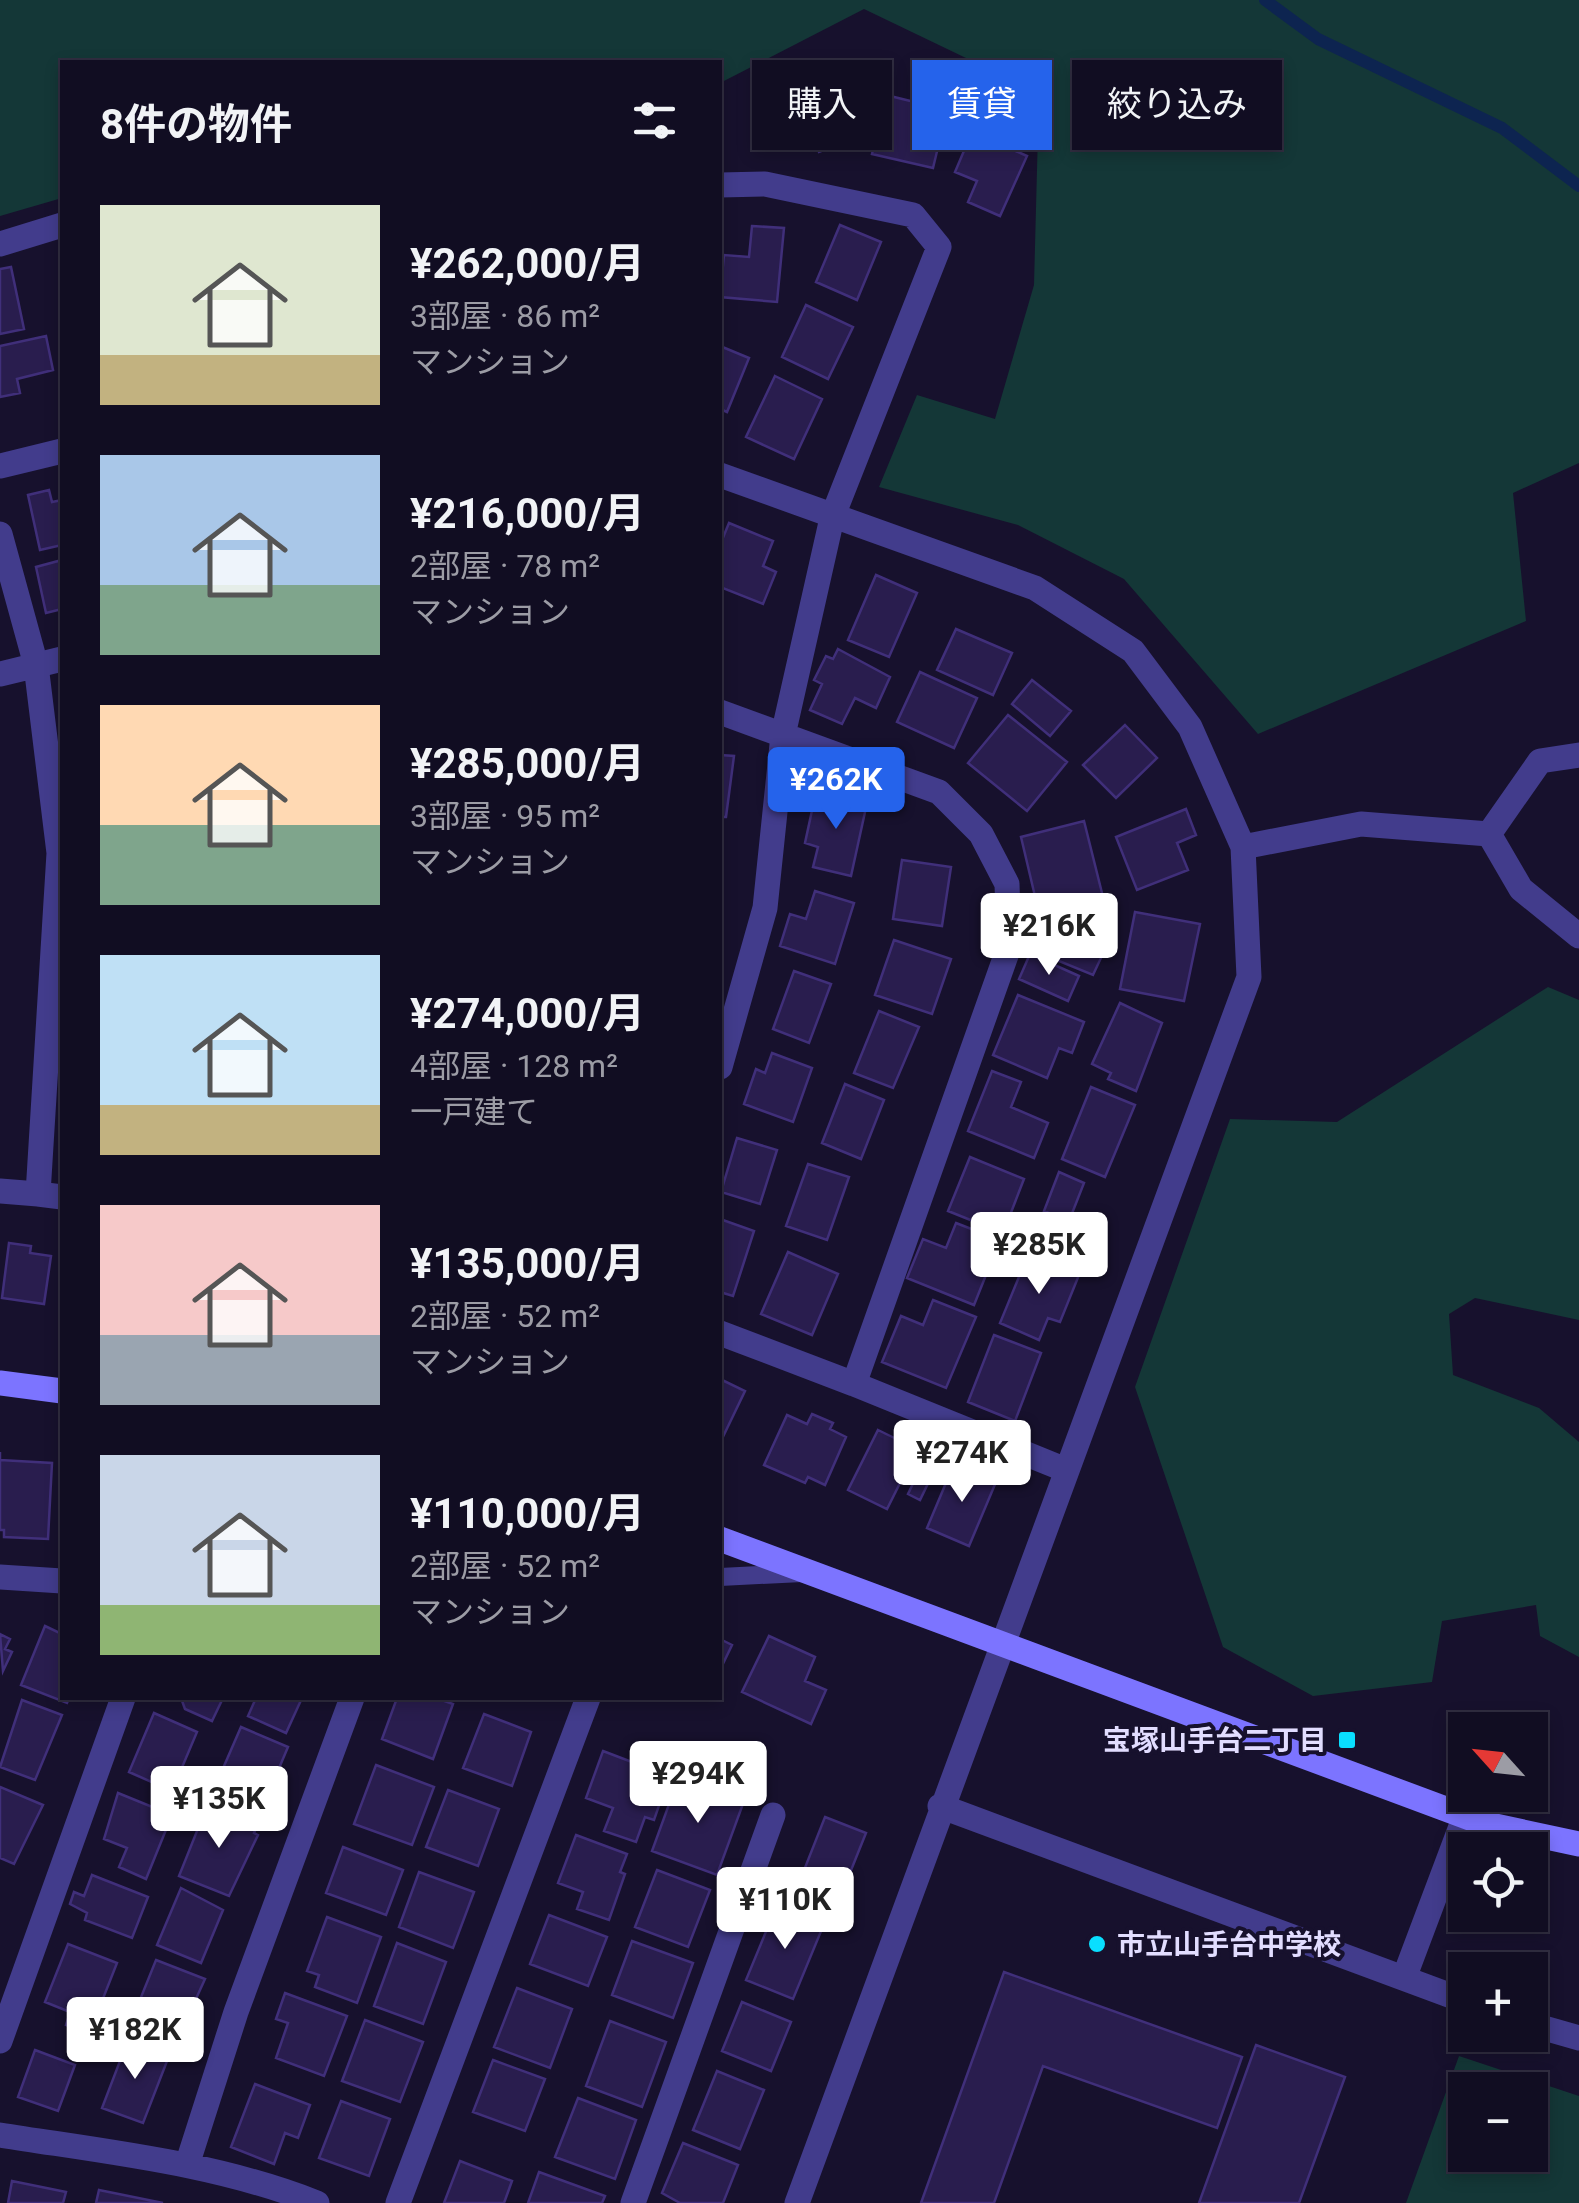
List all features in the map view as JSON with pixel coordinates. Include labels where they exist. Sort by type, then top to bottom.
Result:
[{"type":"street","points":[[722,185],[765,184],[914,215],[940,247],[832,518],[783,735],[765,908],[722,1059]]},
{"type":"street","points":[[0,244],[60,226]]},
{"type":"street","points":[[0,466],[60,451]]},
{"type":"street","points":[[722,475],[832,518],[1035,588],[1133,651],[1190,727],[1242,847],[1250,978],[940,1806],[797,2203]]},
{"type":"street","points":[[0,534],[36,664],[59,853],[50,1196],[0,1191]]},
{"type":"street","points":[[0,674],[60,658]]},
{"type":"street","points":[[722,713],[939,792],[980,834],[1007,884],[1009,946],[854,1384]]},
{"type":"street","points":[[1489,834],[1540,761],[1579,755]]},
{"type":"street","points":[[1242,847],[1361,824],[1489,834]]},
{"type":"street","points":[[1489,834],[1521,889],[1579,936]]},
{"type":"street","points":[[722,1333],[1066,1470]]},
{"type":"street","points":[[0,1383],[60,1390]]},
{"type":"street","points":[[722,1540],[1465,1816],[1579,1844]]},
{"type":"street","points":[[0,1577],[60,1581]]},
{"type":"street","points":[[0,2041],[122,1700]]},
{"type":"street","points":[[187,2165],[236,2012],[351,1700]]},
{"type":"street","points":[[398,2203],[587,1700]]},
{"type":"street","points":[[940,1806],[1448,1994]]},
{"type":"street","points":[[633,2203],[773,1814]]},
{"type":"street","points":[[1404,1978],[1465,1816]]},
{"type":"street","points":[[1548,2029],[1579,2038]]},
{"type":"street","points":[[0,2135],[187,2165],[278,2188],[318,2203]]},
{"type":"lane","points":[[722,1577],[808,1572]]},
{"type":"green space","points":[[0,0],[1579,0],[1579,463],[1513,493],[1526,621],[1258,734],[1124,579],[1018,525],[879,487],[917,395],[995,419],[1034,285],[1038,150],[1052,150],[1052,60],[970,60],[864,9],[765,60],[752,60],[752,67],[722,82],[722,60],[60,60],[60,199],[0,216]]},
{"type":"green space","points":[[1548,987],[1579,1000],[1579,1320],[1475,1298],[1449,1314],[1453,1375],[1539,1408],[1579,1442],[1579,1657],[1540,1636],[1536,1605],[1442,1621],[1432,1682],[1313,1696],[1223,1647],[1135,1387],[1230,1119],[1337,1122]]},
{"type":"green space","points":[[1459,2056],[1507,2072],[1453,2072]]},
{"type":"green space","points":[[1548,2086],[1579,2096],[1579,2203],[1406,2203],[1448,2087],[1448,2172],[1548,2172]]},
{"type":"building","points":[[892,96],[912,101],[912,150],[937,150],[933,168],[872,154],[873,150],[892,150]]},
{"type":"building","points":[[964,150],[1013,150],[1027,156],[1000,216],[968,202],[977,181],[955,172]]},
{"type":"building","points":[[840,225],[881,242],[857,300],[816,282]]},
{"type":"building","points":[[752,226],[784,228],[777,302],[722,297],[724,255],[749,257]]},
{"type":"building","points":[[11,267],[24,329],[0,334],[0,269]]},
{"type":"building","points":[[806,305],[853,327],[828,379],[782,357]]},
{"type":"building","points":[[46,336],[53,370],[17,379],[20,393],[0,397],[0,346]]},
{"type":"building","points":[[722,347],[749,358],[727,412],[722,410]]},
{"type":"building","points":[[775,376],[822,399],[794,459],[746,437]]},
{"type":"building","points":[[49,490],[52,502],[60,500],[60,545],[40,550],[28,495]]},
{"type":"building","points":[[729,523],[773,541],[763,566],[776,572],[763,604],[722,588],[722,540]]},
{"type":"building","points":[[60,561],[60,610],[46,613],[36,567]]},
{"type":"building","points":[[876,575],[917,593],[889,657],[848,640]]},
{"type":"building","points":[[956,629],[1012,653],[993,695],[937,670]]},
{"type":"building","points":[[838,649],[890,677],[876,708],[855,698],[842,724],[810,710],[822,684],[814,680],[826,656],[833,659]]},
{"type":"building","points":[[920,672],[977,698],[954,748],[897,722]]},
{"type":"building","points":[[1032,680],[1071,711],[1050,736],[1012,704]]},
{"type":"building","points":[[1008,715],[1067,762],[1027,811],[968,763]]},
{"type":"building","points":[[1125,725],[1157,758],[1116,798],[1083,765]]},
{"type":"building","points":[[722,755],[734,756],[726,817],[722,817]]},
{"type":"building","points":[[816,792],[867,803],[851,876],[813,867],[818,847],[805,843]]},
{"type":"building","points":[[1186,809],[1196,835],[1177,843],[1188,870],[1137,890],[1116,837]]},
{"type":"building","points":[[1084,821],[1102,893],[1038,909],[1021,837]]},
{"type":"building","points":[[902,860],[951,867],[942,926],[893,919]]},
{"type":"building","points":[[815,891],[854,903],[835,964],[780,946],[790,914],[806,919]]},
{"type":"building","points":[[1135,912],[1200,924],[1184,1001],[1120,989]]},
{"type":"building","points":[[1055,923],[1107,945],[1093,975],[1042,954]]},
{"type":"building","points":[[894,940],[951,959],[932,1014],[875,995]]},
{"type":"building","points":[[1030,954],[1079,976],[1068,1001],[1019,979]]},
{"type":"building","points":[[794,971],[831,984],[809,1043],[773,1029]]},
{"type":"building","points":[[1018,995],[1084,1022],[1072,1053],[1059,1048],[1047,1078],[993,1055]]},
{"type":"building","points":[[1120,1003],[1162,1023],[1136,1091],[1108,1079],[1111,1073],[1092,1064]]},
{"type":"building","points":[[879,1011],[919,1027],[893,1088],[854,1073]]},
{"type":"building","points":[[772,1053],[812,1068],[793,1122],[744,1104],[756,1069],[765,1073]]},
{"type":"building","points":[[992,1071],[1021,1082],[1011,1107],[1048,1123],[1034,1158],[968,1131]]},
{"type":"building","points":[[845,1084],[884,1100],[861,1159],[822,1143]]},
{"type":"building","points":[[1091,1087],[1135,1105],[1105,1177],[1062,1159]]},
{"type":"building","points":[[737,1138],[777,1150],[760,1204],[722,1192]]},
{"type":"building","points":[[970,1157],[1024,1179],[1003,1233],[948,1211]]},
{"type":"building","points":[[808,1164],[849,1177],[827,1240],[786,1226]]},
{"type":"building","points":[[1059,1172],[1084,1183],[1069,1221],[1044,1211]]},
{"type":"building","points":[[1040,1215],[1082,1233],[1073,1258],[1029,1240]]},
{"type":"building","points":[[722,1220],[754,1231],[733,1296],[722,1293]]},
{"type":"building","points":[[956,1223],[1000,1240],[974,1305],[907,1278],[923,1239],[946,1248]]},
{"type":"building","points":[[9,1243],[31,1246],[30,1253],[51,1256],[44,1304],[2,1298]]},
{"type":"building","points":[[788,1252],[838,1274],[812,1335],[761,1314]]},
{"type":"building","points":[[1028,1255],[1079,1275],[1060,1322],[1048,1318],[1039,1340],[1000,1323]]},
{"type":"building","points":[[933,1300],[976,1317],[946,1388],[882,1362],[901,1316],[923,1325]]},
{"type":"building","points":[[994,1335],[1041,1353],[1015,1421],[968,1402]]},
{"type":"building","points":[[722,1380],[745,1391],[722,1439]]},
{"type":"building","points":[[812,1414],[833,1423],[830,1429],[846,1437],[825,1485],[808,1477],[805,1483],[764,1465],[787,1415],[807,1424]]},
{"type":"building","points":[[878,1430],[917,1449],[887,1509],[848,1490]]},
{"type":"building","points":[[0,1460],[52,1463],[48,1539],[4,1537],[4,1530],[0,1530]]},
{"type":"building","points":[[923,1463],[935,1469],[920,1500],[908,1494]]},
{"type":"building","points":[[954,1464],[996,1482],[969,1546],[927,1528]]},
{"type":"building","points":[[45,1626],[60,1633],[60,1700],[68,1700],[67,1703],[21,1685]]},
{"type":"building","points":[[0,1634],[10,1639],[5,1649],[12,1652],[3,1671]]},
{"type":"building","points":[[769,1636],[815,1657],[805,1681],[826,1690],[811,1724],[742,1692]]},
{"type":"building","points":[[722,1640],[732,1645],[722,1666]]},
{"type":"building","points":[[22,1700],[62,1715],[35,1780],[0,1767]]},
{"type":"building","points":[[182,1700],[222,1700],[212,1721],[185,1709]]},
{"type":"building","points":[[255,1700],[301,1700],[286,1733],[248,1716]]},
{"type":"building","points":[[396,1700],[442,1700],[453,1704],[433,1759],[382,1739]]},
{"type":"building","points":[[154,1713],[197,1732],[172,1791],[129,1772]]},
{"type":"building","points":[[484,1714],[531,1732],[512,1786],[463,1768]]},
{"type":"building","points":[[241,1727],[288,1747],[277,1773],[281,1775],[264,1813],[258,1816],[211,1796]]},
{"type":"building","points":[[603,1751],[653,1770],[646,1790],[662,1797],[654,1820],[645,1817],[636,1842],[604,1831],[613,1808],[586,1798]]},
{"type":"building","points":[[376,1765],[434,1787],[412,1845],[354,1824]]},
{"type":"building","points":[[679,1777],[744,1801],[717,1875],[652,1851]]},
{"type":"building","points":[[0,1787],[43,1805],[14,1864],[0,1858]]},
{"type":"building","points":[[448,1790],[499,1809],[478,1866],[426,1847]]},
{"type":"building","points":[[118,1793],[172,1815],[146,1879],[119,1867],[127,1848],[104,1839]]},
{"type":"building","points":[[207,1806],[257,1826],[254,1833],[258,1835],[229,1896],[179,1876]]},
{"type":"building","points":[[825,1817],[866,1833],[837,1905],[797,1888]]},
{"type":"building","points":[[576,1835],[627,1854],[620,1872],[625,1874],[609,1920],[577,1909],[583,1892],[558,1883]]},
{"type":"building","points":[[343,1847],[403,1870],[386,1915],[326,1893]]},
{"type":"building","points":[[657,1870],[710,1890],[688,1947],[635,1927]]},
{"type":"building","points":[[419,1872],[474,1892],[453,1948],[399,1927]]},
{"type":"building","points":[[92,1875],[148,1897],[132,1938],[85,1920],[87,1913],[70,1904],[74,1892],[84,1896]]},
{"type":"building","points":[[181,1888],[223,1910],[201,1963],[157,1945]]},
{"type":"building","points":[[777,1905],[824,1924],[793,1999],[746,1980]]},
{"type":"building","points":[[549,1915],[607,1937],[588,1986],[530,1964]]},
{"type":"building","points":[[327,1917],[381,1937],[357,2003],[315,1987],[319,1975],[307,1971]]},
{"type":"building","points":[[632,1941],[693,1963],[673,2018],[612,1995]]},
{"type":"building","points":[[397,1943],[446,1962],[423,2024],[374,2006]]},
{"type":"building","points":[[68,1944],[117,1963],[89,2034],[66,2025],[70,2012],[45,2002]]},
{"type":"building","points":[[156,1960],[205,1979],[175,2045],[129,2027]]},
{"type":"building","points":[[1004,1972],[1242,2057],[1217,2128],[1043,2066],[994,2203],[921,2203]]},
{"type":"building","points":[[517,1988],[572,2009],[550,2068],[494,2047]]},
{"type":"building","points":[[285,1993],[347,2016],[324,2076],[276,2058],[288,2023],[276,2019]]},
{"type":"building","points":[[742,2002],[791,2022],[771,2071],[722,2051]]},
{"type":"building","points":[[365,2020],[423,2042],[400,2102],[342,2081]]},
{"type":"building","points":[[610,2021],[666,2042],[642,2107],[586,2086]]},
{"type":"building","points":[[128,2040],[169,2056],[143,2123],[102,2108]]},
{"type":"building","points":[[1256,2045],[1345,2077],[1299,2203],[1199,2203]]},
{"type":"building","points":[[35,2050],[75,2065],[58,2111],[18,2097]]},
{"type":"building","points":[[493,2060],[545,2079],[525,2131],[473,2112]]},
{"type":"building","points":[[717,2071],[764,2090],[740,2149],[693,2130]]},
{"type":"building","points":[[255,2084],[310,2105],[298,2138],[285,2133],[274,2164],[231,2147]]},
{"type":"building","points":[[578,2098],[636,2120],[615,2179],[555,2157]]},
{"type":"building","points":[[341,2101],[390,2119],[369,2176],[319,2158]]},
{"type":"building","points":[[683,2143],[738,2165],[723,2203],[680,2203],[662,2193]]},
{"type":"building","points":[[460,2161],[512,2181],[504,2203],[444,2203]]},
{"type":"building","points":[[539,2172],[605,2196],[602,2203],[528,2203]]},
{"type":"building","points":[[12,2181],[66,2192],[63,2203],[8,2203]]},
{"type":"building","points":[[99,2190],[163,2203],[96,2203]]},
{"type":"waterway","points":[[1265,0],[1318,39],[1502,128],[1579,186]]},
{"type":"place","name":"宝塚山手台二丁目","points":[[1347,1740]]},
{"type":"place","name":"市立山手台中学校","points":[[1097,1944]]}]
